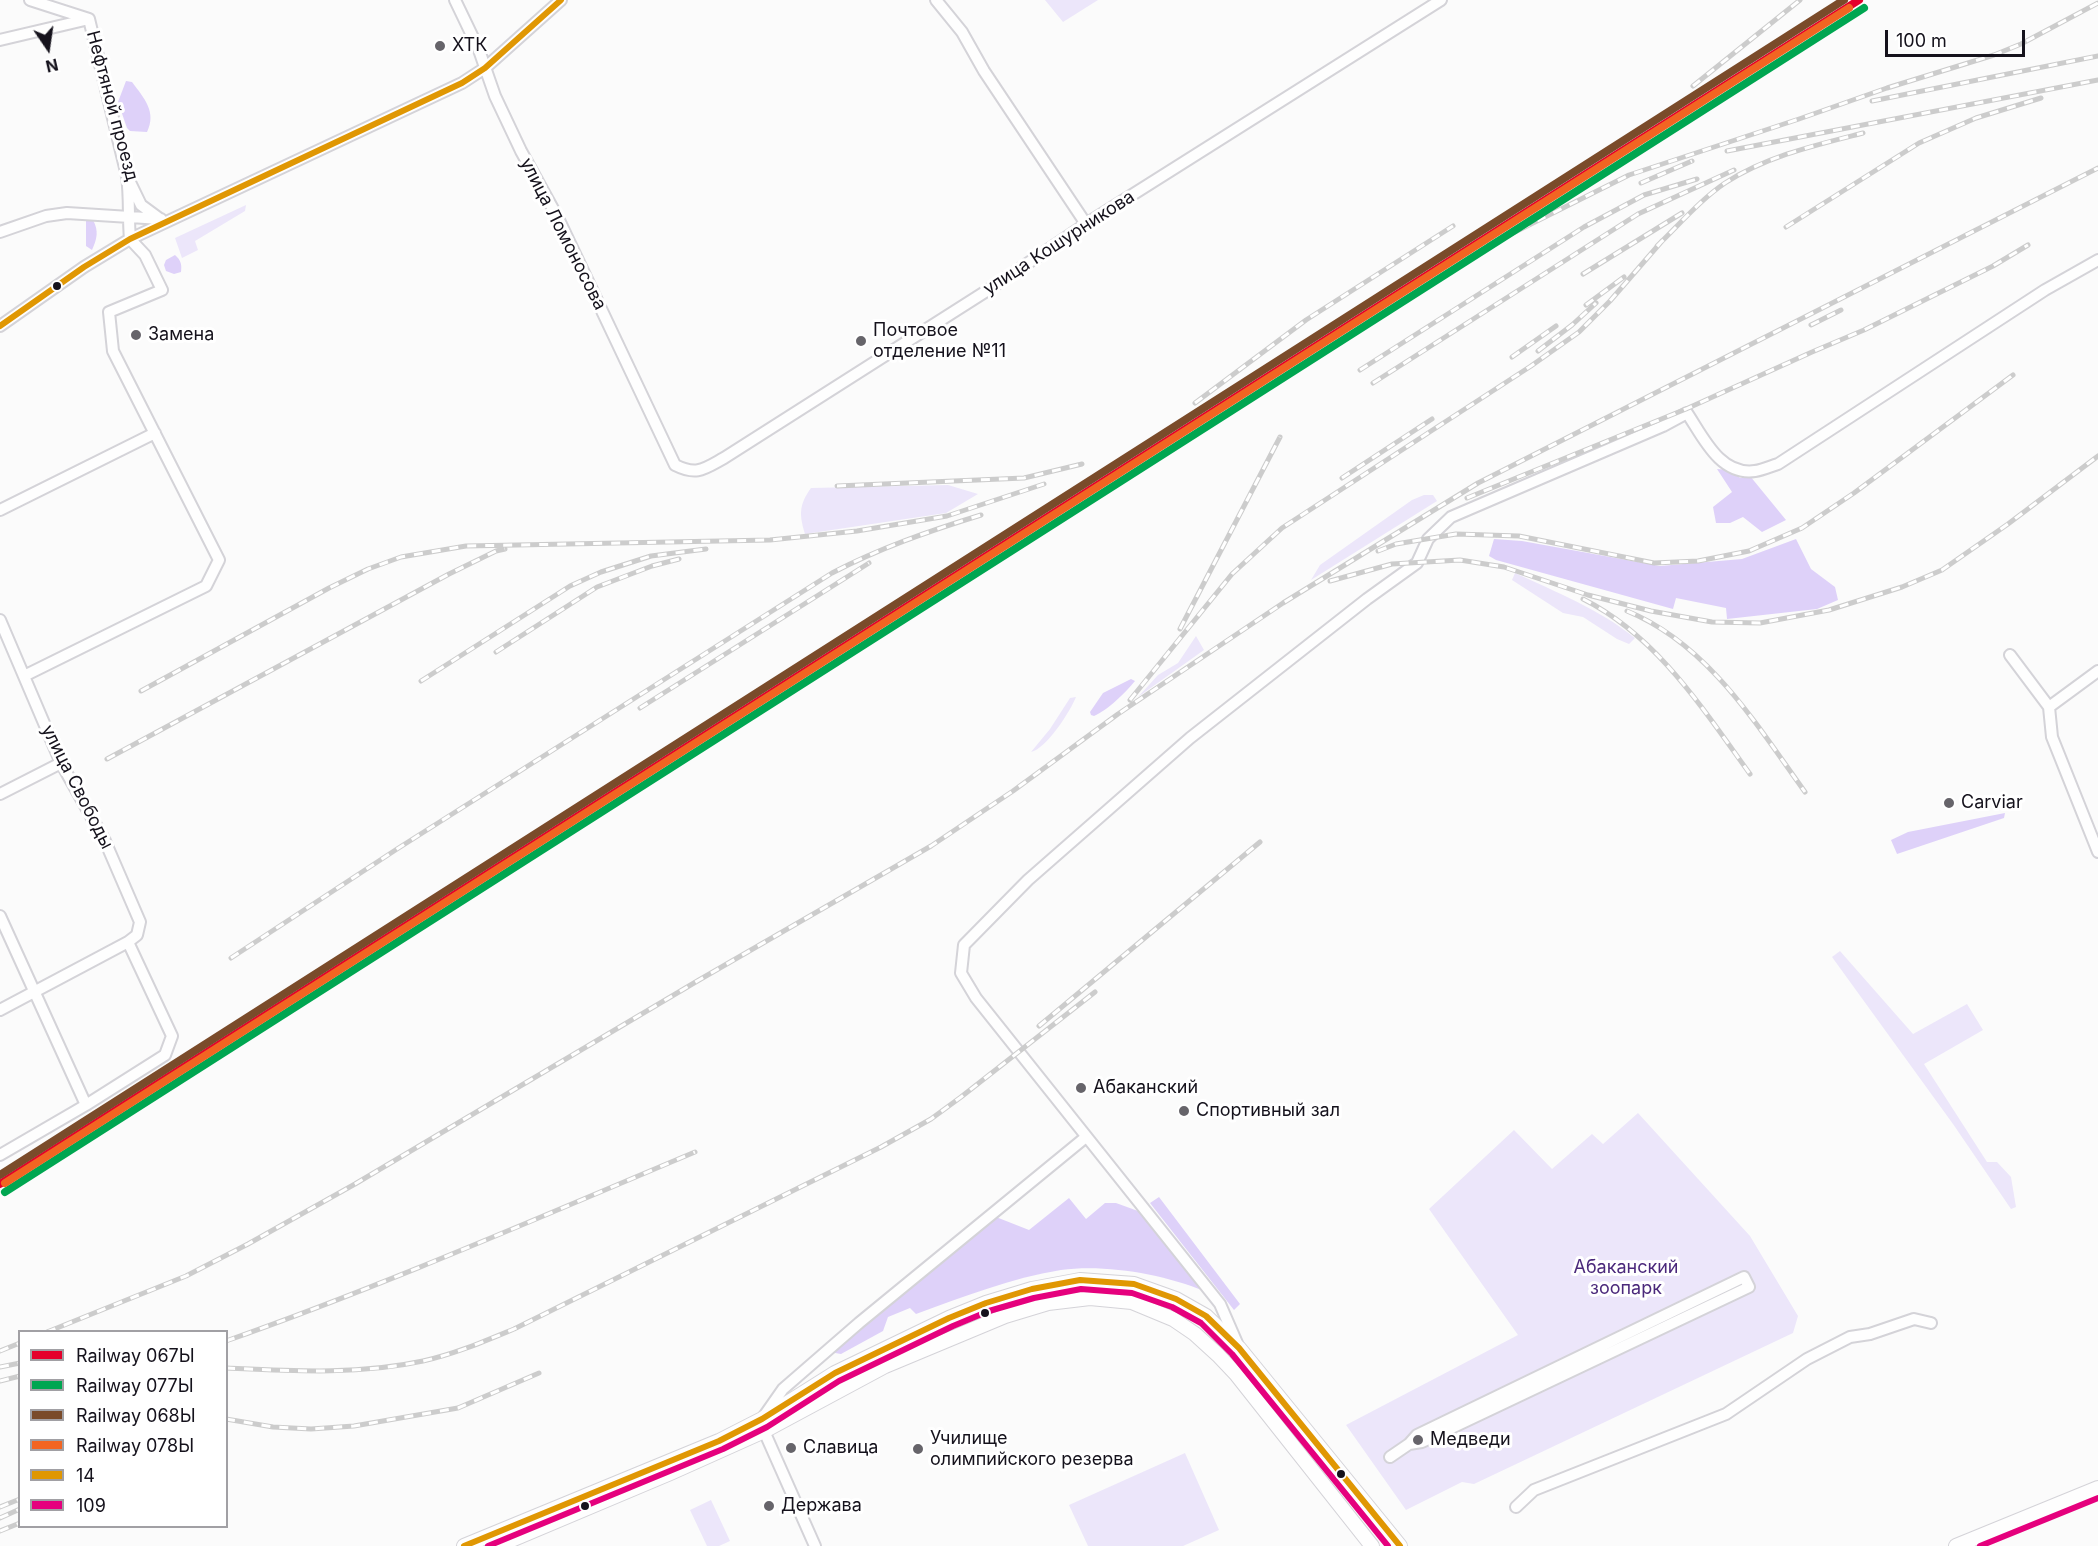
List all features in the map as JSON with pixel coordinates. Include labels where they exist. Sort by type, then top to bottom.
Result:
[{"type":"main road","points":[[464,1546],[763,1425],[836,1373],[949,1318],[1032,1288],[1080,1280],[1134,1284],[1176,1299],[1206,1316],[1239,1348],[1400,1546]]},
{"type":"main road","points":[[497,1546],[668,1474],[885,1366],[1005,1316],[1048,1303],[1090,1298],[1132,1302],[1173,1318],[1195,1334],[1218,1355],[1372,1546]]},
{"type":"main road","points":[[1956,1546],[2098,1488]]},
{"type":"street","points":[[30,0],[89,19]]},
{"type":"street","name":"улица Ломоносова","points":[[455,0],[479,50],[495,96],[521,151],[558,218],[675,465]]},
{"type":"street","points":[[0,326],[84,267],[130,239],[416,106],[486,68],[561,0]]},
{"type":"street","points":[[936,0],[962,32],[984,71],[1086,224]]},
{"type":"street","name":"улица Кошурникова","points":[[675,465],[687,472],[702,470],[724,458],[1005,279],[1086,224],[1441,0]]},
{"type":"street","points":[[0,40],[89,19]]},
{"type":"street","name":"Нефтяной проезд","points":[[89,19],[127,176],[141,205],[160,219]]},
{"type":"street","points":[[24,676],[206,585],[219,561],[113,351],[109,312],[162,290],[146,255],[130,239],[128,217],[130,201],[127,176]]},
{"type":"street","points":[[0,232],[46,216],[67,213],[172,218]]},
{"type":"street","points":[[1239,1348],[1220,1304],[976,998],[961,973],[964,945],[1028,880],[1190,738],[1367,599],[1417,563],[1428,539],[1451,517],[1663,426],[1687,413],[1713,454],[1732,468],[1754,471],[1778,464],[2045,290],[2098,260]]},
{"type":"street","points":[[0,510],[155,433]]},
{"type":"street","name":"улица Свободы","points":[[0,620],[61,763],[105,841],[140,922],[137,935],[128,942]]},
{"type":"street","points":[[2010,655],[2049,707],[2052,738],[2098,852]]},
{"type":"street","points":[[2049,707],[2098,671]]},
{"type":"street","points":[[0,794],[61,763]]},
{"type":"street","points":[[0,916],[86,1105]]},
{"type":"street","points":[[0,1010],[128,942],[172,1036],[165,1055],[86,1105],[0,1155]]},
{"type":"street","points":[[815,1546],[763,1425],[783,1389],[859,1323],[1086,1137]]},
{"type":"street","points":[[1390,1457],[1417,1436],[1744,1277],[1749,1287],[1422,1442],[1409,1444]]},
{"type":"street","points":[[1516,1507],[1534,1490],[1726,1414],[1808,1359],[1850,1337],[1870,1334],[1914,1319],[1931,1323]]},
{"type":"green space","points":[[1045,0],[1098,0],[1063,22]]},
{"type":"green space","points":[[246,205],[245,211],[195,241],[198,250],[182,258],[175,238]]},
{"type":"green space","points":[[948,485],[978,494],[946,513],[805,534],[801,510],[811,488]]},
{"type":"green space","points":[[1424,495],[1433,495],[1437,501],[1311,580],[1320,565],[1412,500]]},
{"type":"green space","points":[[1515,573],[1607,618],[1635,638],[1629,644],[1583,617],[1563,613],[1512,580]]},
{"type":"green space","points":[[1196,636],[1204,650],[1138,697],[1158,675],[1178,663]]},
{"type":"green space","points":[[1076,697],[1069,712],[1050,737],[1031,752],[1050,729],[1070,698]]},
{"type":"green space","points":[[1840,951],[1913,1034],[1967,1004],[1983,1030],[1924,1064],[1987,1162],[1997,1162],[2011,1177],[2016,1207],[2011,1209],[1953,1124],[1832,957]]},
{"type":"green space","name":"Абаканский зоопарк","points":[[1638,1113],[1750,1236],[1798,1316],[1793,1333],[1474,1484],[1462,1482],[1406,1510],[1346,1425],[1518,1335],[1429,1209],[1514,1130],[1552,1169],[1592,1134],[1603,1144]]},
{"type":"green space","points":[[1185,1453],[1219,1530],[1183,1546],[1088,1546],[1069,1505]]},
{"type":"green space","points":[[711,1500],[730,1541],[719,1546],[707,1546],[690,1510]]},
{"type":"shaded area","points":[[126,81],[132,82],[148,106],[151,118],[147,132],[130,131],[127,128],[118,102]]},
{"type":"shaded area","points":[[86,219],[93,220],[97,231],[92,250],[86,246]]},
{"type":"shaded area","points":[[175,255],[180,261],[181,272],[174,274],[166,271],[164,265],[166,260]]},
{"type":"shaded area","points":[[1717,469],[1730,470],[1740,478],[1750,476],[1786,520],[1762,532],[1743,517],[1730,523],[1716,523],[1713,507],[1732,492]]},
{"type":"shaded area","points":[[1494,539],[1522,541],[1660,566],[1742,559],[1796,539],[1811,569],[1835,587],[1838,600],[1817,609],[1727,619],[1726,608],[1676,598],[1673,609],[1496,560],[1489,556]]},
{"type":"shaded area","points":[[1131,679],[1135,681],[1116,701],[1105,710],[1094,716],[1091,715],[1090,712],[1103,693]]},
{"type":"shaded area","points":[[2005,813],[2004,818],[1897,854],[1891,840],[1908,832]]},
{"type":"shaded area","points":[[1159,1197],[1240,1304],[1234,1310],[1150,1203]]},
{"type":"shaded area","points":[[1069,1198],[1086,1219],[1105,1203],[1116,1203],[1138,1211],[1204,1291],[1171,1280],[1134,1272],[1078,1268],[1042,1273],[916,1314],[910,1308],[888,1317],[883,1331],[841,1354],[835,1353],[836,1349],[996,1217],[1029,1230]]},
{"type":"railway","points":[[1693,86],[1800,0]]},
{"type":"railway","points":[[1489,245],[1629,175],[1887,88],[1994,55],[2021,44],[2098,3]]},
{"type":"railway","points":[[1872,101],[2098,56]]},
{"type":"railway","points":[[1727,151],[2098,80]]},
{"type":"railway","points":[[1786,227],[1919,143],[1976,118],[2041,98]]},
{"type":"railway","points":[[1657,246],[1707,197],[1741,174],[1792,152],[1863,133]]},
{"type":"railway","points":[[1641,183],[1692,161]]},
{"type":"railway","points":[[52,1330],[186,1276],[248,1244],[355,1184],[699,980],[931,846],[1013,791],[1118,714],[1283,603],[1478,483],[2098,168]]},
{"type":"railway","points":[[1373,383],[1638,214],[1734,170]]},
{"type":"railway","points":[[1360,370],[1584,227],[1644,195],[1697,179]]},
{"type":"railway","points":[[1583,274],[1682,213]]},
{"type":"railway","points":[[1195,403],[1306,320],[1453,226]]},
{"type":"railway","points":[[1130,700],[1232,574],[1282,528],[1531,366],[1579,332],[1610,301],[1662,241]]},
{"type":"railway","points":[[1467,498],[1686,409],[1864,330],[1993,266],[2028,245]]},
{"type":"railway","points":[[1586,305],[1624,277]]},
{"type":"railway","points":[[1538,351],[1596,303]]},
{"type":"railway","points":[[1811,325],[1841,310]]},
{"type":"railway","points":[[1512,357],[1556,326]]},
{"type":"railway","points":[[1378,551],[1396,544],[1456,534],[1519,536],[1654,563],[1698,561],[1749,551],[1802,528],[1854,493],[2013,375]]},
{"type":"railway","points":[[1342,478],[1432,419]]},
{"type":"railway","points":[[1180,629],[1280,437]]},
{"type":"railway","points":[[1330,581],[1392,564],[1460,560],[1504,567],[1588,595],[1651,611],[1712,622],[1760,623],[1829,610],[1902,587],[1942,570],[2008,524],[2098,456]]},
{"type":"railway","points":[[837,486],[1024,478],[1082,464]]},
{"type":"railway","points":[[141,691],[329,588],[368,569],[401,557],[466,546],[770,540],[857,531],[947,516],[1044,484]]},
{"type":"railway","points":[[231,958],[397,849],[832,573],[905,541],[981,515]]},
{"type":"railway","points":[[107,759],[449,574],[496,551],[505,549]]},
{"type":"railway","points":[[421,681],[570,586],[601,572],[651,556],[706,549]]},
{"type":"railway","points":[[496,652],[597,587],[652,566],[679,559]]},
{"type":"railway","points":[[640,708],[869,563]]},
{"type":"railway","points":[[1583,599],[1609,614],[1656,653],[1696,700],[1750,774]]},
{"type":"railway","points":[[1627,611],[1656,625],[1706,665],[1749,714],[1805,792]]},
{"type":"railway","points":[[1039,1026],[1260,842]]},
{"type":"railway","points":[[228,1368],[325,1371],[399,1365],[447,1355],[514,1329],[881,1147],[931,1119],[1095,992]]},
{"type":"railway","points":[[228,1340],[403,1274],[695,1152]]},
{"type":"railway","points":[[0,1351],[18,1344]]},
{"type":"railway","points":[[0,1367],[18,1363]]},
{"type":"railway","points":[[228,1419],[273,1427],[311,1429],[354,1426],[458,1408],[539,1373]]},
{"type":"railway","points":[[0,1381],[18,1376]]},
{"type":"railway","points":[[0,1507],[18,1500]]},
{"type":"railway","points":[[0,1518],[18,1510]]},
{"type":"railway","points":[[0,1531],[18,1524]]},
{"type":"rail line","name":"068Ы","points":[[0,1175],[1844,0]]},
{"type":"rail line","name":"067Ы","points":[[0,1184],[1859,0]]},
{"type":"rail line","name":"078Ы","points":[[5,1183],[1849,8]]},
{"type":"rail line","name":"077Ы","points":[[5,1192],[1864,8]]},
{"type":"transit line","name":"14","points":[[0,326],[84,267],[130,239],[462,83],[485,68],[561,0]]},
{"type":"transit line","name":"14","points":[[464,1546],[719,1441],[762,1419],[835,1373],[949,1318],[986,1303],[1032,1289],[1080,1280],[1134,1284],[1176,1299],[1206,1316],[1239,1348],[1400,1546]]},
{"type":"transit line","name":"109","points":[[488,1546],[723,1449],[767,1427],[839,1381],[953,1326],[989,1311],[1034,1298],[1081,1289],[1132,1293],[1172,1307],[1201,1323],[1232,1354],[1388,1546]]},
{"type":"transit line","name":"109","points":[[1980,1546],[2098,1498]]},
{"type":"place","name":"ХТК","points":[[440,46]]},
{"type":"place","name":"Замена","points":[[136,335]]},
{"type":"place","name":"Почтовое отделение №11","points":[[861,341]]},
{"type":"place","name":"Carviar","points":[[1949,803]]},
{"type":"place","name":"Абаканский","points":[[1081,1088]]},
{"type":"place","name":"Спортивный зал","points":[[1184,1111]]},
{"type":"place","name":"Медведи","points":[[1418,1440]]},
{"type":"place","name":"Славица","points":[[791,1448]]},
{"type":"place","name":"Училище олимпийского резерва","points":[[918,1449]]},
{"type":"place","name":"Держава","points":[[769,1506]]}]
